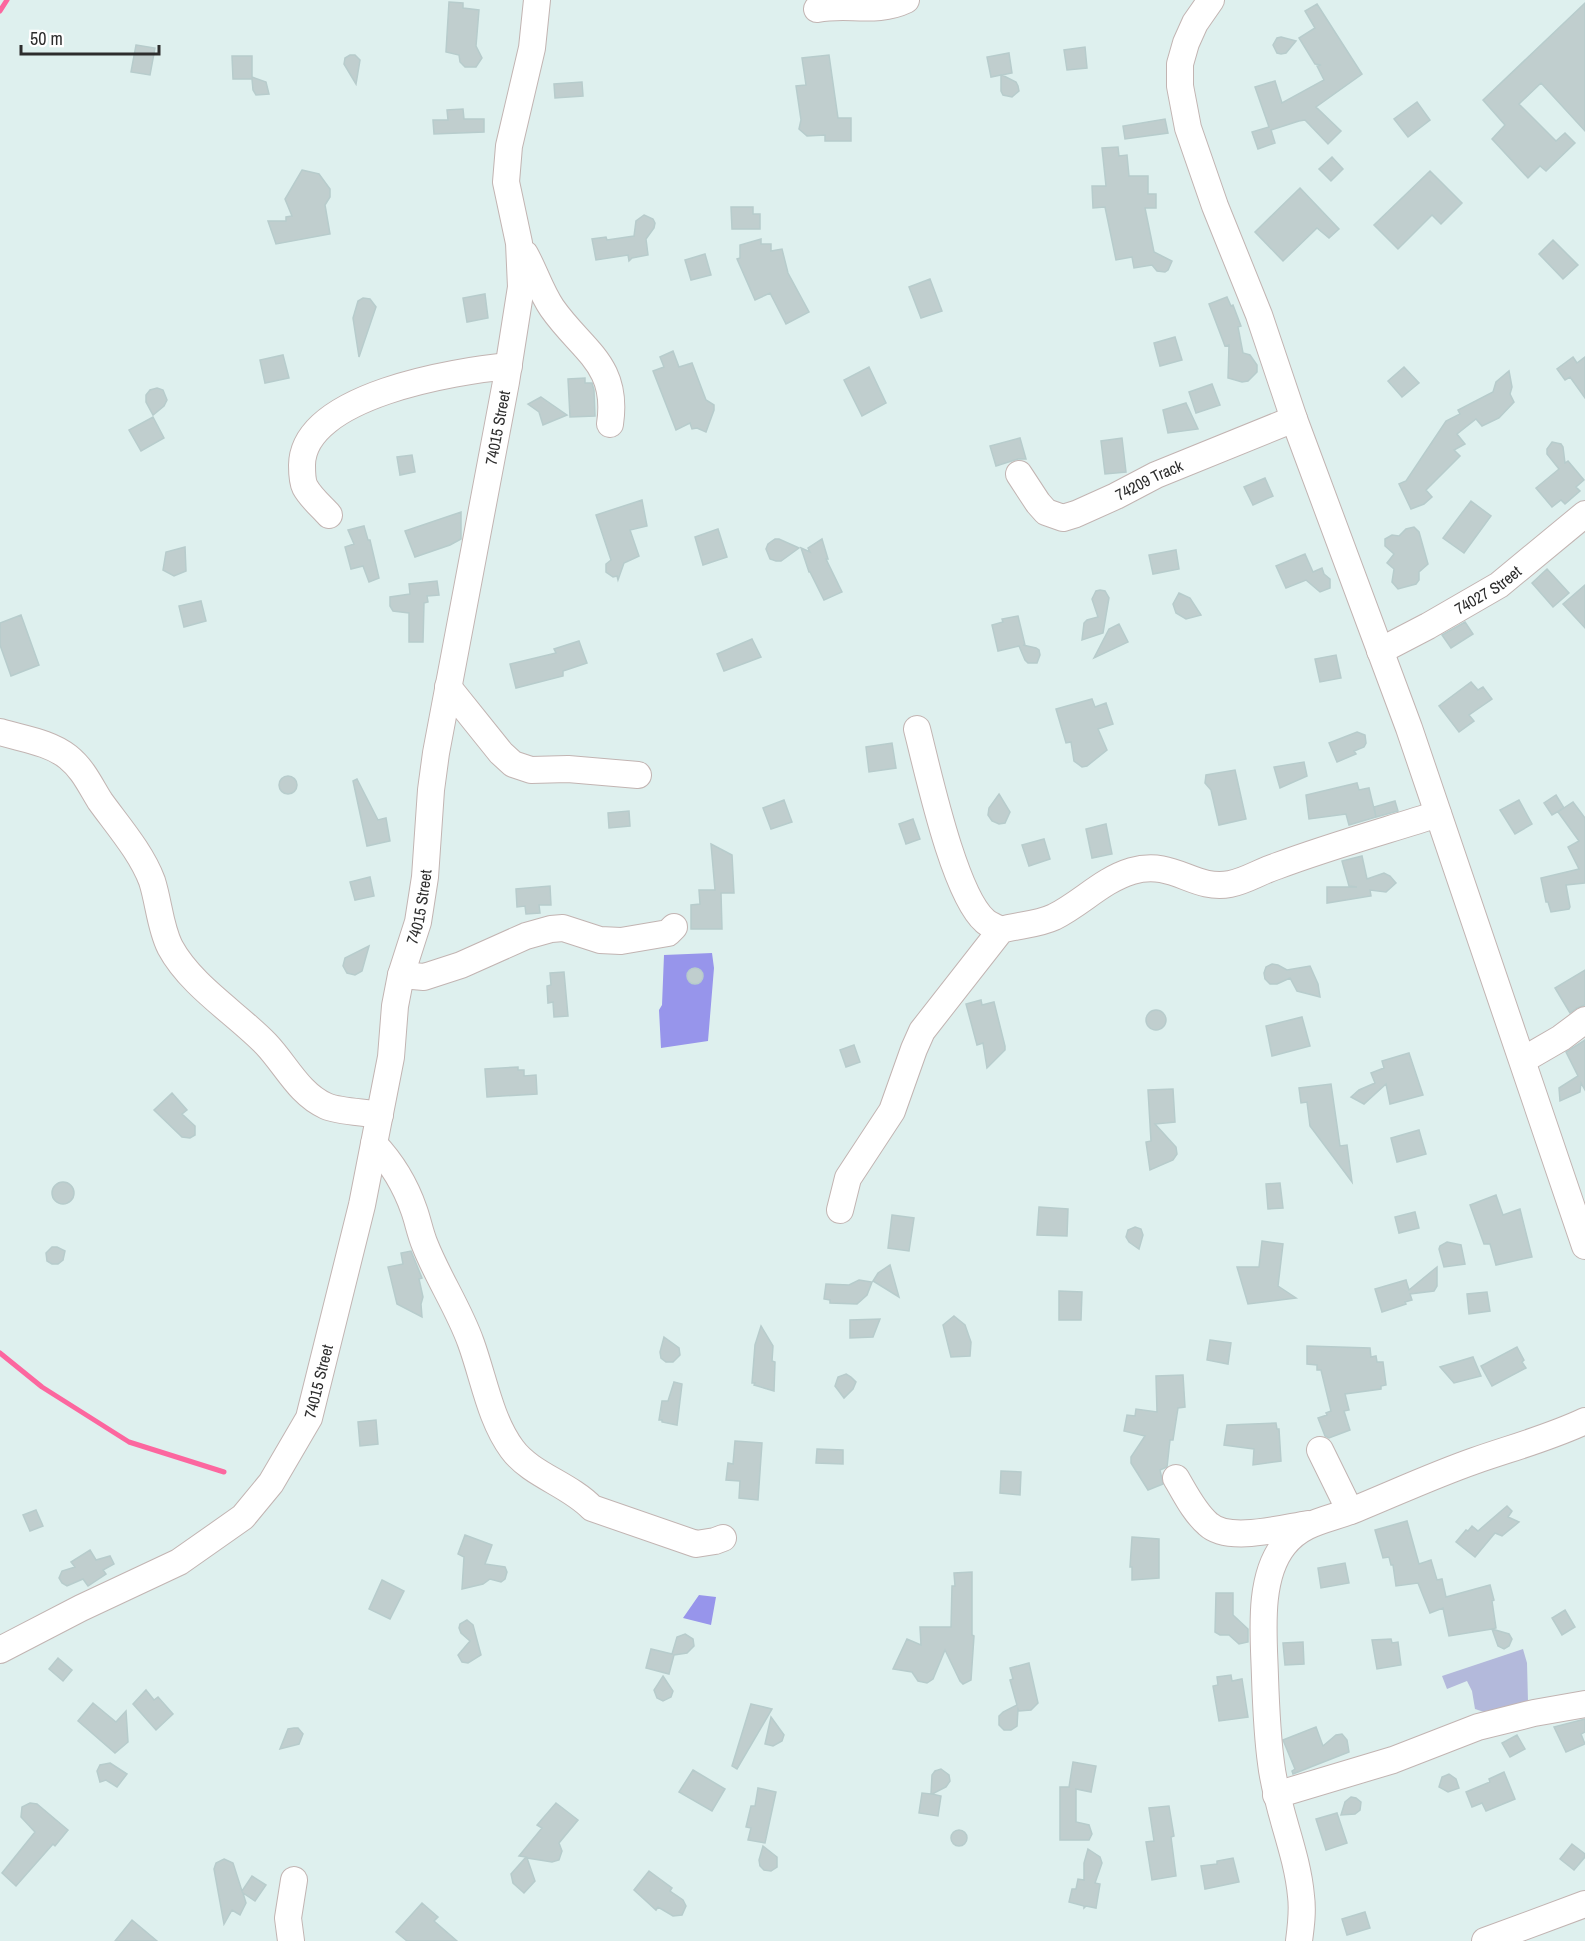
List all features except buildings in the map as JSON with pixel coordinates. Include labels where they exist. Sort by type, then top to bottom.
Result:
[{"type":"street","name":"74015 Street","points":[[0,1650],[81,1608],[179,1562],[243,1517],[258,1501],[282,1466],[309,1418],[362,1205],[391,1057],[395,1006],[401,975],[418,922],[425,877],[436,753],[521,287],[519,243],[506,182],[507,163],[532,48],[537,0]]},
{"type":"street","points":[[817,9],[832,6],[881,8],[906,0]]},
{"type":"street","points":[[1210,0],[1185,43],[1180,64],[1183,108],[1215,206],[1259,315],[1294,419],[1438,814],[1585,1246]]},
{"type":"street","points":[[519,243],[551,306],[567,328],[594,355],[602,368],[611,392],[610,424]]},
{"type":"street","points":[[329,515],[304,485],[302,466],[302,456],[308,441],[327,421],[357,402],[438,376],[465,370],[508,366]]},
{"type":"street","name":"74209 Track","points":[[1019,474],[1038,504],[1046,512],[1063,518],[1116,496],[1156,475],[1294,419]]},
{"type":"street","name":"74027 Street","points":[[1380,651],[1499,585],[1585,514]]},
{"type":"street","points":[[448,687],[501,753],[513,764],[531,770],[568,769],[638,775]]},
{"type":"street","points":[[917,729],[941,821],[966,894],[984,921],[1001,930],[1048,920],[1072,907],[1111,879],[1134,870],[1155,867],[1167,869],[1199,882],[1213,885],[1229,884],[1275,866],[1438,814]]},
{"type":"street","points":[[0,732],[51,746],[81,768],[146,868],[153,885],[164,932],[171,948],[187,972],[268,1046],[294,1079],[313,1098],[328,1107],[380,1115]]},
{"type":"street","points":[[401,975],[424,977],[461,965],[526,936],[551,929],[563,928],[600,940],[621,941],[668,933],[674,927]]},
{"type":"street","points":[[840,1209],[848,1178],[892,1111],[922,1031],[1001,930]]},
{"type":"street","points":[[1522,1060],[1561,1038],[1585,1020]]},
{"type":"street","points":[[374,1144],[395,1168],[402,1182],[414,1208],[424,1243],[471,1341],[493,1411],[506,1439],[522,1461],[585,1500],[592,1508],[696,1544],[715,1542],[723,1538]]},
{"type":"street","points":[[1176,1478],[1198,1514],[1214,1530],[1226,1534],[1240,1534],[1308,1524],[1350,1511],[1471,1462],[1548,1437],[1585,1421]]},
{"type":"street","points":[[1320,1450],[1350,1511]]},
{"type":"street","points":[[1299,1941],[1302,1914],[1301,1895],[1276,1795],[1269,1752],[1263,1628],[1264,1604],[1274,1564],[1284,1545],[1308,1524]]},
{"type":"street","points":[[1276,1795],[1393,1760],[1478,1727],[1534,1713],[1585,1704]]},
{"type":"street","points":[[291,1941],[288,1918],[294,1880]]},
{"type":"street","points":[[1485,1941],[1585,1904]]},
{"type":"shaded area","points":[[712,953],[714,968],[708,1041],[661,1048],[659,1010],[662,1005],[664,955]]},
{"type":"shaded area","points":[[699,1595],[716,1597],[711,1625],[683,1618]]},
{"type":"shaded area","points":[[1523,1649],[1527,1663],[1528,1702],[1487,1713],[1475,1709],[1472,1691],[1467,1681],[1447,1689],[1442,1676]]},
{"type":"waterway","points":[[0,11],[7,0]]},
{"type":"waterway","points":[[0,1353],[42,1387],[129,1442],[224,1472]]}]
